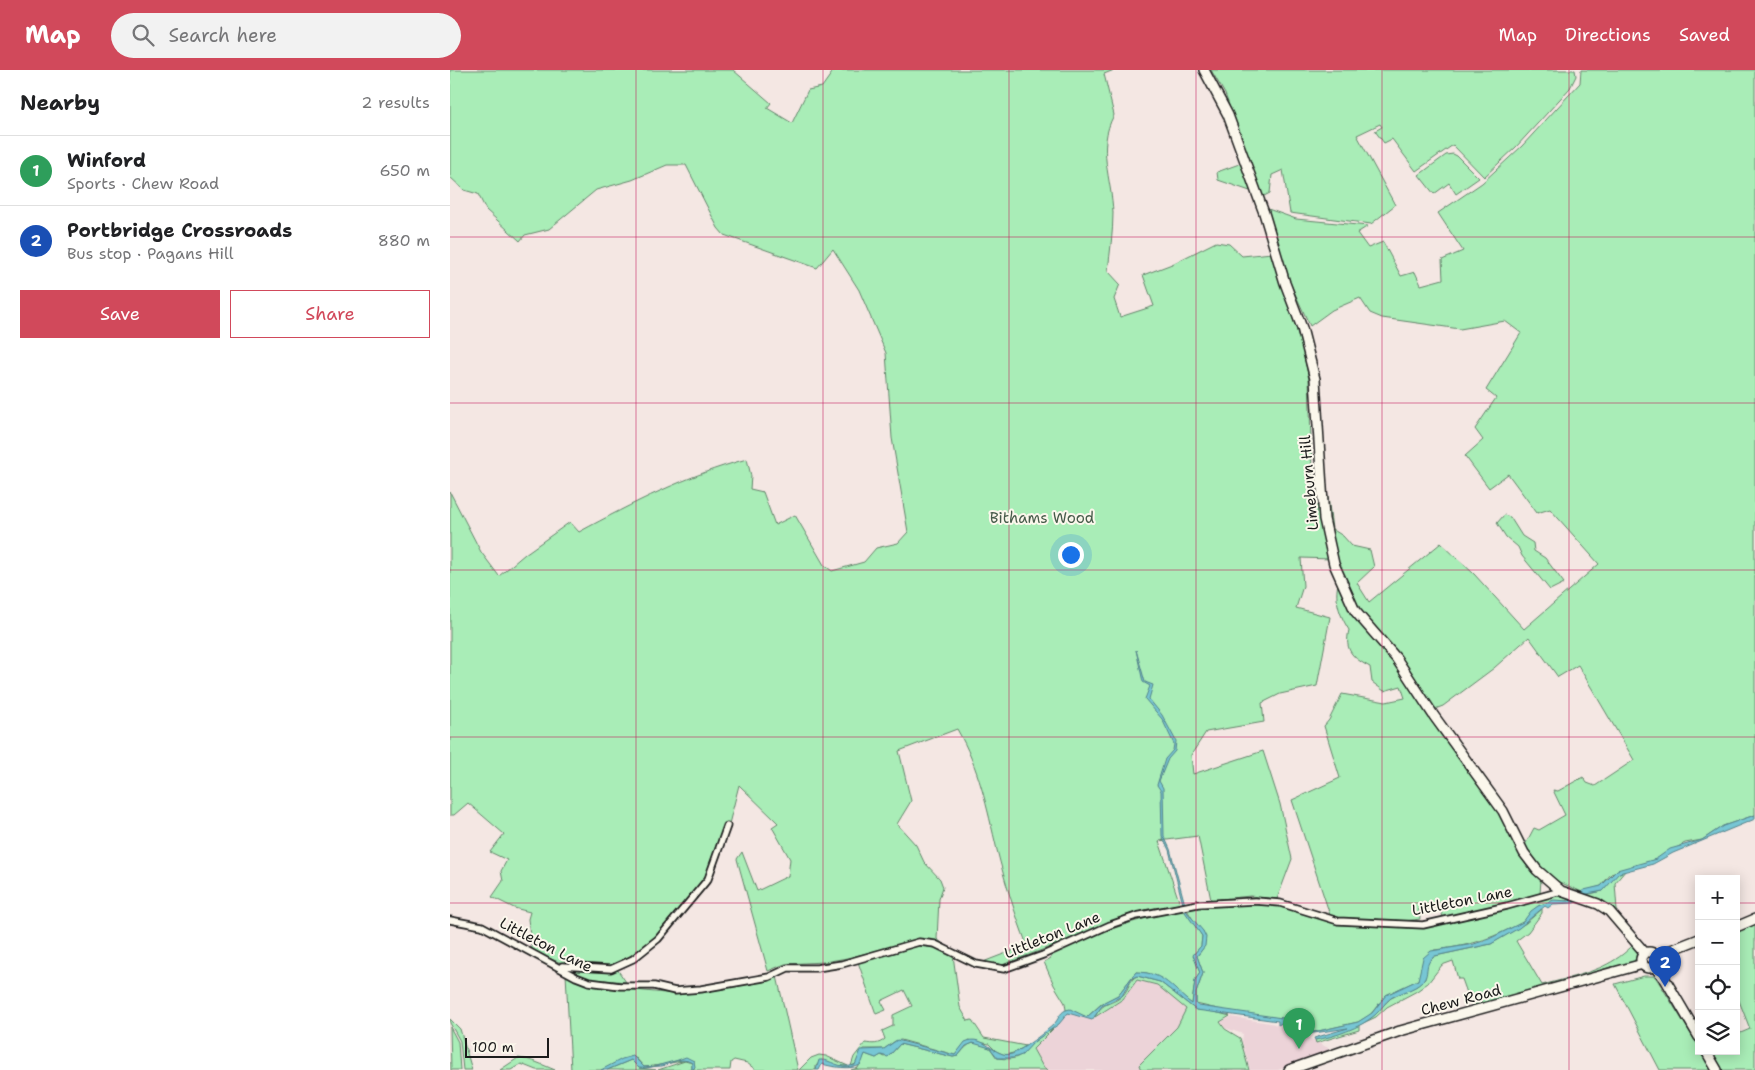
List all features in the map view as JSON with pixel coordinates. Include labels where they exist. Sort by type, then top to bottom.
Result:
[{"type":"street","name":"Limeburn Hill","points":[[1204,70],[1228,115],[1264,213],[1285,283],[1302,328],[1315,379],[1324,519],[1334,564],[1355,611],[1396,658],[1434,716],[1503,811],[1524,853],[1537,870],[1565,893],[1609,911],[1645,953]]},
{"type":"street","points":[[560,966],[611,970],[633,959],[658,939],[708,879],[727,826]]},
{"type":"street","name":"Littleton Lane","points":[[450,920],[482,926],[560,966],[576,977],[590,982],[620,986],[654,986],[675,991],[748,982],[769,977],[788,968],[817,968],[842,964],[919,942],[935,944],[976,964],[1004,969],[1043,955],[1110,925],[1136,916],[1198,904],[1255,901],[1280,903],[1338,921],[1423,925],[1565,893]]},
{"type":"street","points":[[1740,925],[1755,919]]},
{"type":"street","points":[[1656,956],[1695,941]]},
{"type":"street","points":[[1651,952],[1656,956],[1657,962],[1654,966],[1648,968],[1642,964],[1641,959],[1645,953],[1651,952]]},
{"type":"street","name":"Chew Road","points":[[1288,1070],[1400,1031],[1642,964]]},
{"type":"street","points":[[1654,966],[1665,979],[1695,1030]]},
{"type":"street","points":[[1708,1055],[1717,1070]]},
{"type":"shaded area","points":[[1137,980],[1157,985],[1187,1009],[1177,1027],[1139,1065],[1141,1070],[1048,1070],[1043,1067],[1033,1049],[1059,1024],[1066,1014],[1070,1012],[1092,1020],[1123,999]]},
{"type":"shaded area","points":[[1231,1017],[1270,1023],[1292,1029],[1332,1050],[1278,1070],[1250,1070],[1242,1041],[1243,1034],[1225,1028],[1221,1022]]},
{"type":"green space","name":"Bithams Wood","points":[[450,70],[733,70],[771,103],[767,108],[792,123],[808,90],[822,87],[834,70],[1114,70],[1104,74],[1114,115],[1106,139],[1106,164],[1113,213],[1108,271],[1120,284],[1114,299],[1120,317],[1154,306],[1143,275],[1172,264],[1216,242],[1229,244],[1242,256],[1272,253],[1303,350],[1309,380],[1313,500],[1328,496],[1332,529],[1343,536],[1352,546],[1370,550],[1374,567],[1357,583],[1369,602],[1441,543],[1474,574],[1524,629],[1599,564],[1550,509],[1537,513],[1508,474],[1489,488],[1465,456],[1483,440],[1475,429],[1496,398],[1486,390],[1521,333],[1505,321],[1460,329],[1382,318],[1370,313],[1360,298],[1332,310],[1310,326],[1286,274],[1268,209],[1296,219],[1368,226],[1357,233],[1368,248],[1383,242],[1401,276],[1415,272],[1421,285],[1443,279],[1442,260],[1463,251],[1438,213],[1482,183],[1522,146],[1580,83],[1581,70],[1755,70],[1755,815],[1723,826],[1702,840],[1685,843],[1656,859],[1611,874],[1601,886],[1582,892],[1557,881],[1541,869],[1525,845],[1534,828],[1539,830],[1565,815],[1553,790],[1558,791],[1583,777],[1587,783],[1595,786],[1634,760],[1578,665],[1558,677],[1529,637],[1494,668],[1443,706],[1435,709],[1431,705],[1424,711],[1499,814],[1524,862],[1531,872],[1541,879],[1540,894],[1444,919],[1439,907],[1419,909],[1420,919],[1386,923],[1363,923],[1340,919],[1330,915],[1292,800],[1340,778],[1324,726],[1342,694],[1386,702],[1405,698],[1401,686],[1384,691],[1372,682],[1370,667],[1351,653],[1348,643],[1349,630],[1339,609],[1337,595],[1341,573],[1331,559],[1301,558],[1303,586],[1296,608],[1330,617],[1317,686],[1280,694],[1262,703],[1264,722],[1206,732],[1191,755],[1193,774],[1263,751],[1280,804],[1292,859],[1277,899],[1250,896],[1211,900],[1198,836],[1159,841],[1180,904],[1148,909],[1125,916],[1002,965],[983,962],[1027,945],[1007,886],[977,773],[957,729],[899,751],[911,801],[897,824],[916,845],[924,862],[940,879],[943,887],[939,899],[937,939],[942,943],[920,940],[847,958],[824,962],[785,964],[768,971],[737,859],[742,852],[757,891],[788,876],[790,859],[772,827],[778,823],[739,785],[729,824],[725,824],[718,851],[706,878],[699,890],[676,917],[647,943],[619,962],[597,968],[568,965],[532,951],[528,919],[530,912],[514,908],[492,897],[503,881],[501,871],[507,860],[490,852],[504,834],[468,803],[454,815],[450,815],[450,492],[481,552],[499,576],[525,554],[570,522],[579,532],[640,500],[682,481],[747,459],[751,476],[750,489],[763,492],[775,525],[795,515],[824,565],[832,571],[864,562],[876,548],[898,543],[908,532],[892,438],[886,353],[859,290],[833,249],[817,268],[724,235],[718,228],[686,165],[667,165],[632,180],[596,190],[549,229],[525,235],[520,241],[486,210],[478,194],[464,190],[450,177]]},
{"type":"green space","points":[[1211,70],[1575,70],[1576,76],[1570,88],[1516,147],[1484,177],[1453,145],[1416,171],[1392,139],[1384,143],[1375,131],[1382,127],[1380,124],[1357,135],[1395,205],[1371,224],[1290,213],[1283,170],[1272,175],[1270,193],[1262,197],[1225,94]]},
{"type":"green space","points":[[1453,154],[1479,178],[1456,194],[1449,183],[1434,194],[1419,175],[1446,155]]},
{"type":"green space","points":[[1242,163],[1253,192],[1218,180],[1217,172]]},
{"type":"green space","points":[[1504,515],[1510,517],[1522,536],[1533,543],[1534,551],[1545,558],[1564,583],[1550,590],[1522,556],[1518,547],[1506,537],[1497,523]]},
{"type":"green space","points":[[1626,870],[1615,883],[1617,910],[1615,911],[1585,895],[1603,891],[1615,875]]},
{"type":"green space","points":[[1560,893],[1573,897],[1566,901],[1540,905],[1521,923],[1489,938],[1434,950],[1418,980],[1386,995],[1370,1015],[1358,1022],[1314,1032],[1306,1030],[1297,1022],[1289,1019],[1235,1013],[1196,1004],[1196,993],[1203,973],[1197,956],[1204,945],[1204,939],[1203,931],[1198,928],[1186,908],[1247,903],[1281,904],[1339,924],[1428,927],[1520,905]]},
{"type":"green space","points":[[1184,909],[1202,936],[1201,946],[1194,954],[1200,973],[1195,980],[1192,1004],[1147,973],[1136,972],[1118,995],[1101,1004],[1087,1017],[1066,1010],[1065,1003],[1054,985],[1044,962],[1051,958],[1051,955],[1116,928],[1149,917]]},
{"type":"green space","points":[[1542,909],[1542,913],[1528,932],[1516,941],[1542,985],[1565,979],[1565,982],[1472,1007],[1462,979],[1458,979],[1453,961],[1442,965],[1428,983],[1417,991],[1387,1007],[1376,1017],[1359,1025],[1359,1030],[1316,1043],[1315,1040],[1347,1030],[1369,1019],[1391,998],[1417,986],[1425,979],[1427,964],[1435,956],[1491,944],[1526,923]]},
{"type":"green space","points":[[1755,922],[1755,1070],[1660,1070],[1615,984],[1644,976],[1655,976],[1695,1041],[1695,1055],[1740,1055],[1740,1033],[1750,1029],[1740,1003],[1740,928]]},
{"type":"green space","points":[[1634,944],[1638,954],[1632,965],[1610,967],[1571,980],[1569,978],[1587,973],[1612,962]]},
{"type":"green space","points":[[921,945],[936,947],[953,955],[960,1007],[968,1021],[972,1020],[984,1038],[1026,1046],[1005,1055],[996,1051],[989,1044],[969,1040],[955,1055],[901,1040],[895,1041],[884,1049],[864,1049],[856,1064],[851,1066],[854,1057],[865,1043],[878,1043],[885,1039],[882,1031],[893,1026],[893,1015],[912,1006],[904,990],[881,1001],[886,1010],[876,1014],[858,962]]},
{"type":"green space","points":[[566,969],[609,972],[617,969],[626,982],[585,978]]},
{"type":"green space","points":[[566,974],[614,988],[675,994],[777,976],[798,1070],[756,1070],[747,1063],[734,1060],[731,1062],[730,1070],[694,1070],[694,1061],[681,1061],[644,1067],[636,1058],[601,1070],[571,1070]]},
{"type":"green space","points":[[1137,976],[1160,982],[1196,1010],[1211,1011],[1230,1016],[1220,1022],[1225,1029],[1240,1038],[1249,1070],[1141,1070],[1139,1065],[1177,1027],[1186,1009],[1157,985],[1137,980],[1123,999],[1095,1017],[1104,1005],[1123,995],[1132,980]]},
{"type":"green space","points":[[450,1019],[460,1029],[472,1070],[463,1070],[460,1041],[450,1023]]},
{"type":"green space","points":[[450,1027],[458,1042],[460,1070],[451,1070]]},
{"type":"green space","points":[[1054,1028],[1033,1049],[1043,1067],[1048,1070],[851,1070],[858,1068],[865,1054],[876,1058],[881,1055],[885,1057],[891,1054],[900,1044],[953,1057],[958,1056],[968,1045],[975,1043],[990,1048],[997,1058],[1015,1058]]},
{"type":"green space","points":[[819,1055],[826,1056],[848,1066],[835,1066],[821,1060],[816,1066],[816,1070],[799,1070],[811,1058]]},
{"type":"green space","points":[[518,1058],[555,1070],[536,1070],[521,1064],[511,1070],[500,1070]]},
{"type":"green space","points":[[631,1060],[639,1068],[656,1070],[607,1070]]},
{"type":"green space","points":[[685,1061],[692,1063],[692,1070],[658,1070]]},
{"type":"water","points":[[1136,650],[1145,682],[1153,685],[1149,699],[1162,715],[1176,741],[1175,751],[1168,759],[1159,781],[1163,788],[1164,836],[1170,849],[1187,912],[1206,937],[1205,946],[1197,956],[1203,973],[1196,993],[1196,1004],[1199,1006],[1289,1019],[1297,1022],[1306,1030],[1314,1032],[1358,1022],[1372,1013],[1386,995],[1418,980],[1423,958],[1431,951],[1474,944],[1489,939],[1523,922],[1531,911],[1538,906],[1554,900],[1568,901],[1584,890],[1601,886],[1617,870],[1656,859],[1670,849],[1702,840],[1723,826],[1755,815],[1755,819],[1673,853],[1653,864],[1619,873],[1603,891],[1587,894],[1574,903],[1553,904],[1548,908],[1545,906],[1519,928],[1491,944],[1435,956],[1429,963],[1425,979],[1419,985],[1391,998],[1369,1020],[1330,1037],[1315,1040],[1314,1038],[1348,1028],[1307,1034],[1282,1023],[1278,1025],[1278,1021],[1196,1010],[1160,982],[1137,976],[1132,978],[1122,996],[1102,1006],[1092,1020],[1068,1013],[1059,1024],[1035,1041],[1022,1055],[1013,1058],[998,1058],[990,1048],[973,1043],[966,1046],[958,1056],[953,1057],[900,1044],[888,1057],[881,1055],[876,1058],[865,1054],[861,1064],[856,1067],[842,1068],[822,1064],[819,1070],[816,1070],[819,1060],[844,1066],[855,1065],[861,1050],[884,1049],[897,1040],[955,1055],[965,1042],[972,1040],[984,1043],[1000,1053],[1012,1054],[1046,1031],[1066,1010],[1070,1009],[1087,1017],[1104,1002],[1118,995],[1136,972],[1161,978],[1192,1004],[1195,980],[1200,973],[1193,955],[1201,946],[1202,936],[1185,912],[1169,850],[1162,836],[1161,791],[1157,785],[1165,759],[1173,750],[1174,744],[1162,719],[1145,699],[1150,686],[1143,682]]},
{"type":"water","points":[[633,1056],[644,1067],[654,1066],[639,1068],[631,1060],[607,1070],[601,1070],[622,1059]]},
{"type":"water","points":[[686,1057],[694,1061],[695,1067],[692,1070],[692,1063],[681,1060],[675,1061]]},
{"type":"water","points":[[675,1061],[662,1066],[654,1066],[667,1063]]},
{"type":"place","name":"Portbridge Crossroads","points":[[1665,987]]},
{"type":"place","name":"Winford","points":[[1299,1049]]}]
